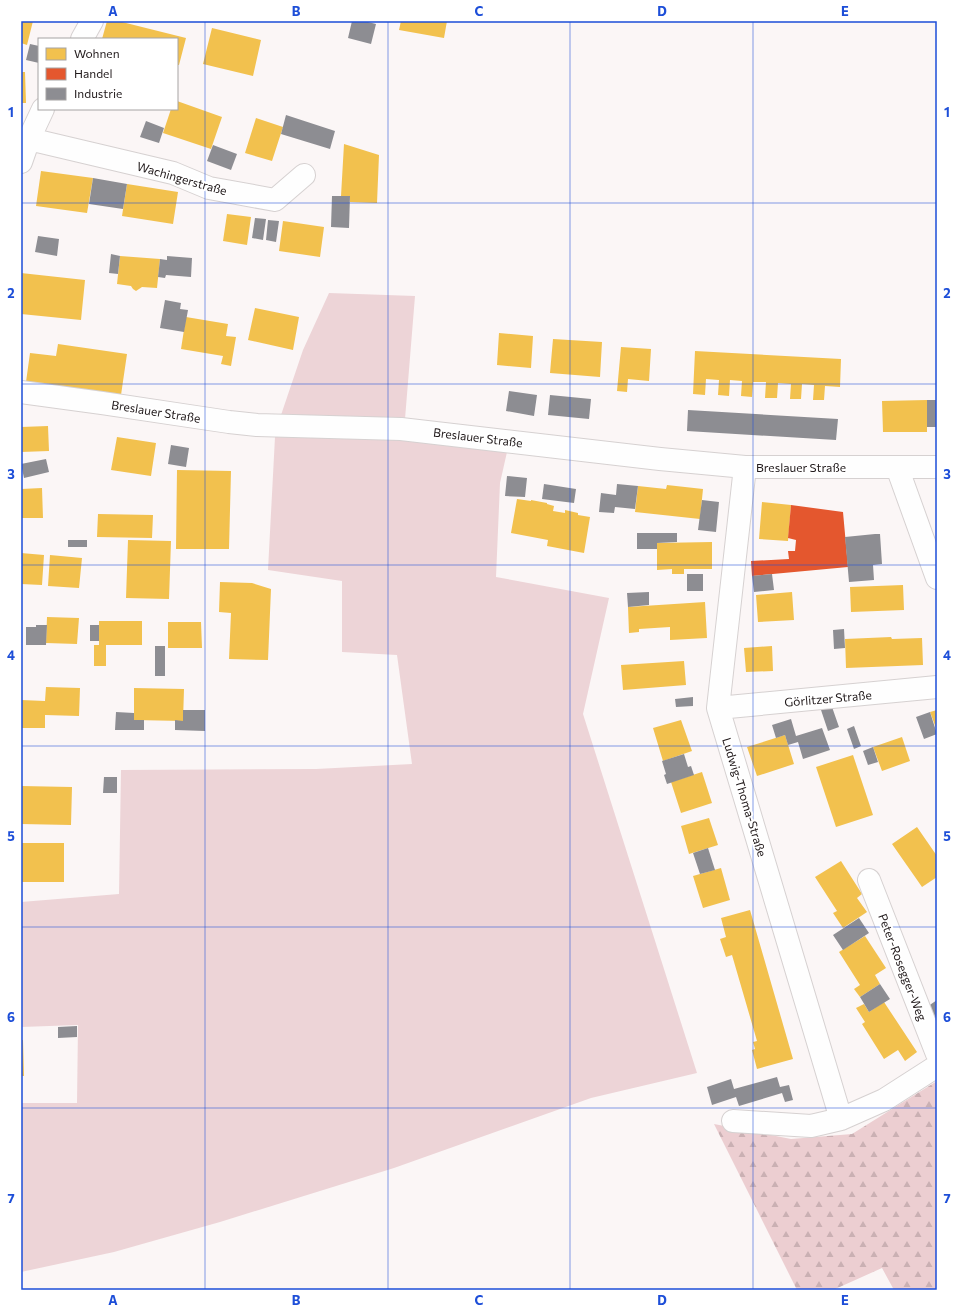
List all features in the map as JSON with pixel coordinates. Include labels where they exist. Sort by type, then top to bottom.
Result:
[{"type":"street","points":[[83,38],[92,21]]},
{"type":"street","points":[[21,162],[29,139],[43,110]]},
{"type":"street","name":"Wachingerstraße","points":[[29,139],[173,172],[209,188],[275,200],[304,176]]},
{"type":"street","name":"Breslauer Straße","points":[[21,392],[257,425],[401,429],[660,459],[745,467],[937,467]]},
{"type":"street","name":"Ludwig-Thoma-Straße","points":[[745,467],[718,708],[842,1119]]},
{"type":"street","points":[[897,467],[937,578]]},
{"type":"street","name":"Görlitzer Straße","points":[[718,708],[937,688]]},
{"type":"street","name":"Peter-Rosegger-Weg","points":[[869,880],[937,1054]]},
{"type":"street","points":[[733,1121],[811,1126],[842,1119],[884,1100],[937,1066]]},
{"type":"shaded area","points":[[329,293],[415,296],[405,419],[280,418],[303,350]]},
{"type":"shaded area","points":[[275,437],[381,438],[427,441],[507,452],[500,483],[496,577],[609,598],[583,714],[697,1073],[591,1098],[394,1168],[220,1222],[114,1252],[21,1272],[21,1103],[77,1103],[78,1025],[21,1027],[21,902],[119,894],[121,770],[316,769],[412,764],[397,655],[342,652],[342,581],[268,570]]},
{"type":"green space","points":[[937,1081],[937,1290],[894,1290],[882,1268],[833,1290],[797,1290],[714,1124],[791,1139],[852,1134]]},
{"type":"building: Wohnen","points":[[21,21],[33,21],[27,45],[21,43]]},
{"type":"building: Wohnen","points":[[107,21],[118,21],[186,38],[178,65],[178,38],[102,38]]},
{"type":"building: Wohnen","points":[[401,21],[447,21],[444,38],[399,30]]},
{"type":"building: Wohnen","points":[[212,28],[261,40],[253,76],[203,64]]},
{"type":"building: Wohnen","points":[[21,72],[25,72],[26,103],[21,103]]},
{"type":"building: Wohnen","points":[[178,101],[222,117],[211,149],[163,133],[171,110],[178,110]]},
{"type":"building: Wohnen","points":[[256,118],[283,127],[272,161],[245,153]]},
{"type":"building: Wohnen","points":[[344,144],[379,155],[377,203],[350,202],[350,196],[341,196]]},
{"type":"building: Wohnen","points":[[41,171],[93,178],[87,213],[36,206]]},
{"type":"building: Wohnen","points":[[127,184],[178,192],[173,224],[122,216]]},
{"type":"building: Wohnen","points":[[227,214],[251,217],[247,245],[223,241]]},
{"type":"building: Wohnen","points":[[283,221],[324,227],[320,257],[279,251]]},
{"type":"building: Wohnen","points":[[120,256],[160,259],[157,288],[142,287],[136,291],[131,286],[117,284]]},
{"type":"building: Wohnen","points":[[21,273],[85,280],[81,320],[21,314]]},
{"type":"building: Wohnen","points":[[255,308],[299,317],[293,350],[248,340]]},
{"type":"building: Wohnen","points":[[186,317],[228,324],[226,336],[236,337],[231,366],[221,364],[223,356],[181,349]]},
{"type":"building: Wohnen","points":[[499,333],[533,336],[531,368],[497,365]]},
{"type":"building: Wohnen","points":[[553,339],[602,342],[600,377],[550,373]]},
{"type":"building: Wohnen","points":[[58,344],[127,354],[121,395],[26,382],[30,353],[56,356]]},
{"type":"building: Wohnen","points":[[621,347],[651,349],[649,381],[628,379],[627,392],[617,391]]},
{"type":"building: Wohnen","points":[[695,351],[841,359],[840,387],[825,386],[824,400],[813,400],[814,385],[802,384],[801,399],[790,399],[791,384],[778,383],[777,398],[765,398],[766,382],[753,382],[752,397],[741,396],[742,381],[730,380],[729,396],[718,395],[719,380],[706,379],[705,395],[693,394]]},
{"type":"building: Wohnen","points":[[927,400],[927,432],[883,432],[882,401]]},
{"type":"building: Wohnen","points":[[48,426],[49,451],[21,452],[21,427]]},
{"type":"building: Wohnen","points":[[117,437],[156,443],[151,476],[111,470]]},
{"type":"building: Wohnen","points":[[177,470],[231,471],[229,549],[176,549]]},
{"type":"building: Wohnen","points":[[667,485],[703,489],[700,519],[635,512],[638,486],[666,489]]},
{"type":"building: Wohnen","points":[[42,488],[43,518],[21,518],[21,489]]},
{"type":"building: Wohnen","points":[[517,499],[547,503],[554,506],[553,511],[565,513],[565,510],[578,513],[578,515],[590,517],[584,553],[547,546],[548,540],[511,533]]},
{"type":"building: Wohnen","points":[[762,502],[791,505],[788,541],[759,539]]},
{"type":"building: Wohnen","points":[[98,514],[153,515],[152,538],[97,537]]},
{"type":"building: Wohnen","points":[[128,540],[171,541],[169,599],[126,598]]},
{"type":"building: Wohnen","points":[[712,542],[712,569],[684,569],[684,574],[672,574],[672,569],[657,570],[657,543]]},
{"type":"building: Wohnen","points":[[21,553],[44,555],[42,585],[21,584]]},
{"type":"building: Wohnen","points":[[50,555],[82,558],[79,588],[48,586]]},
{"type":"building: Wohnen","points":[[220,582],[252,583],[271,589],[268,660],[229,659],[231,613],[219,612]]},
{"type":"building: Wohnen","points":[[903,585],[904,610],[851,612],[850,587]]},
{"type":"building: Wohnen","points":[[792,592],[794,620],[758,622],[756,595]]},
{"type":"building: Wohnen","points":[[705,602],[707,638],[670,640],[670,627],[639,629],[639,632],[629,633],[628,607]]},
{"type":"building: Wohnen","points":[[47,617],[79,618],[77,644],[46,643]]},
{"type":"building: Wohnen","points":[[99,621],[142,621],[142,645],[106,645],[106,666],[94,666],[94,645],[99,645]]},
{"type":"building: Wohnen","points":[[168,622],[201,622],[202,648],[168,648]]},
{"type":"building: Wohnen","points":[[891,637],[892,639],[922,638],[923,665],[846,668],[845,639]]},
{"type":"building: Wohnen","points":[[772,646],[773,671],[746,672],[744,648]]},
{"type":"building: Wohnen","points":[[684,661],[686,685],[623,690],[621,665]]},
{"type":"building: Wohnen","points":[[46,687],[80,688],[79,716],[45,715],[45,728],[21,728],[21,700],[45,701]]},
{"type":"building: Wohnen","points":[[134,688],[184,689],[183,721],[134,720]]},
{"type":"building: Wohnen","points":[[937,710],[937,731],[930,712]]},
{"type":"building: Wohnen","points":[[681,720],[692,751],[663,761],[653,728]]},
{"type":"building: Wohnen","points":[[785,735],[794,764],[757,776],[747,747]]},
{"type":"building: Wohnen","points":[[902,737],[910,761],[882,771],[873,747]]},
{"type":"building: Wohnen","points":[[853,755],[873,815],[836,827],[816,767]]},
{"type":"building: Wohnen","points":[[702,772],[712,803],[681,813],[671,782]]},
{"type":"building: Wohnen","points":[[21,786],[72,787],[71,825],[21,824]]},
{"type":"building: Wohnen","points":[[709,818],[718,845],[689,854],[681,826]]},
{"type":"building: Wohnen","points":[[917,827],[937,856],[937,877],[922,887],[892,844]]},
{"type":"building: Wohnen","points":[[21,843],[64,843],[64,882],[21,882]]},
{"type":"building: Wohnen","points":[[841,861],[862,894],[857,898],[867,912],[843,928],[833,913],[837,911],[815,877]]},
{"type":"building: Wohnen","points":[[721,868],[730,900],[703,908],[693,876]]},
{"type":"building: Wohnen","points":[[750,910],[793,1059],[757,1069],[752,1050],[755,1049],[753,1042],[757,1041],[732,955],[726,957],[720,939],[726,937],[721,918]]},
{"type":"building: Wohnen","points":[[865,936],[886,968],[875,975],[880,984],[860,997],[854,989],[860,985],[839,952]]},
{"type":"building: Wohnen","points":[[884,1002],[917,1052],[905,1061],[898,1050],[884,1059],[862,1024],[865,1022],[856,1008],[864,1004],[869,1012]]},
{"type":"building: Wohnen","points":[[21,1040],[23,1040],[24,1076],[21,1076]]},
{"type":"building: Handel","points":[[791,505],[843,512],[848,567],[752,576],[751,561],[789,559],[788,551],[795,551],[796,540],[788,538]]},
{"type":"building: Industrie","points":[[352,21],[364,21],[376,24],[371,44],[348,38]]},
{"type":"building: Industrie","points":[[30,44],[38,46],[38,63],[26,60]]},
{"type":"building: Industrie","points":[[286,115],[335,131],[330,149],[281,134]]},
{"type":"building: Industrie","points":[[146,121],[164,128],[159,143],[140,137]]},
{"type":"building: Industrie","points":[[213,145],[237,154],[231,170],[207,161]]},
{"type":"building: Industrie","points":[[93,178],[127,184],[123,209],[89,204]]},
{"type":"building: Industrie","points":[[332,196],[350,196],[349,228],[331,227]]},
{"type":"building: Industrie","points":[[255,218],[266,219],[263,240],[252,238]]},
{"type":"building: Industrie","points":[[268,220],[279,221],[276,242],[266,240]]},
{"type":"building: Industrie","points":[[38,236],[59,239],[57,256],[35,252]]},
{"type":"building: Industrie","points":[[111,254],[120,256],[118,274],[109,273]]},
{"type":"building: Industrie","points":[[167,256],[192,258],[191,277],[166,275],[165,278],[158,277],[160,259],[167,260]]},
{"type":"building: Industrie","points":[[165,300],[181,303],[180,309],[188,310],[184,332],[160,328]]},
{"type":"building: Industrie","points":[[509,391],[537,395],[534,416],[506,411]]},
{"type":"building: Industrie","points":[[550,395],[591,399],[589,419],[548,415]]},
{"type":"building: Industrie","points":[[927,400],[937,400],[937,427],[927,427]]},
{"type":"building: Industrie","points":[[688,410],[838,419],[836,440],[687,431]]},
{"type":"building: Industrie","points":[[171,445],[189,448],[186,467],[168,464]]},
{"type":"building: Industrie","points":[[46,459],[49,472],[24,478],[21,464]]},
{"type":"building: Industrie","points":[[507,476],[527,478],[525,497],[505,496]]},
{"type":"building: Industrie","points":[[544,484],[576,489],[574,503],[542,499]]},
{"type":"building: Industrie","points":[[617,484],[638,486],[635,509],[615,507],[614,513],[599,512],[601,493],[616,495]]},
{"type":"building: Industrie","points":[[702,500],[719,502],[716,532],[698,530]]},
{"type":"building: Industrie","points":[[637,533],[677,533],[677,542],[657,543],[657,549],[637,549]]},
{"type":"building: Industrie","points":[[880,534],[882,564],[873,565],[874,580],[849,582],[845,537]]},
{"type":"building: Industrie","points":[[68,540],[87,540],[87,547],[68,547]]},
{"type":"building: Industrie","points":[[687,574],[703,574],[703,591],[687,591]]},
{"type":"building: Industrie","points":[[772,574],[774,590],[754,592],[752,576]]},
{"type":"building: Industrie","points":[[649,592],[649,605],[628,607],[627,593]]},
{"type":"building: Industrie","points":[[36,625],[47,625],[46,645],[26,645],[26,627],[36,627]]},
{"type":"building: Industrie","points":[[90,625],[99,625],[99,641],[90,641]]},
{"type":"building: Industrie","points":[[844,629],[845,648],[834,649],[833,630]]},
{"type":"building: Industrie","points":[[155,646],[165,646],[165,676],[155,676]]},
{"type":"building: Industrie","points":[[693,697],[693,706],[676,707],[675,699]]},
{"type":"building: Industrie","points":[[832,707],[839,727],[828,731],[821,710]]},
{"type":"building: Industrie","points":[[183,710],[205,710],[205,731],[175,730],[175,720],[183,721]]},
{"type":"building: Industrie","points":[[116,712],[134,713],[134,720],[144,720],[144,730],[115,730]]},
{"type":"building: Industrie","points":[[930,712],[937,734],[924,739],[916,717]]},
{"type":"building: Industrie","points":[[791,719],[796,736],[822,728],[830,750],[803,759],[798,742],[788,745],[785,735],[776,738],[772,725]]},
{"type":"building: Industrie","points":[[854,726],[861,746],[854,749],[847,729]]},
{"type":"building: Industrie","points":[[873,747],[878,762],[868,765],[863,751]]},
{"type":"building: Industrie","points":[[684,754],[688,767],[691,766],[694,775],[667,784],[662,761]]},
{"type":"building: Industrie","points":[[104,777],[117,777],[117,793],[103,793]]},
{"type":"building: Industrie","points":[[708,848],[715,870],[700,874],[693,853]]},
{"type":"building: Industrie","points":[[859,918],[869,933],[843,950],[833,935]]},
{"type":"building: Industrie","points":[[880,984],[890,999],[869,1012],[860,997]]},
{"type":"building: Industrie","points":[[937,1000],[937,1023],[931,1027],[924,1009]]},
{"type":"building: Industrie","points":[[77,1026],[77,1037],[58,1038],[58,1027]]},
{"type":"building: Industrie","points":[[777,1077],[780,1087],[789,1085],[793,1100],[785,1102],[782,1093],[739,1106],[736,1097],[712,1105],[707,1087],[731,1079],[734,1089]]}]
